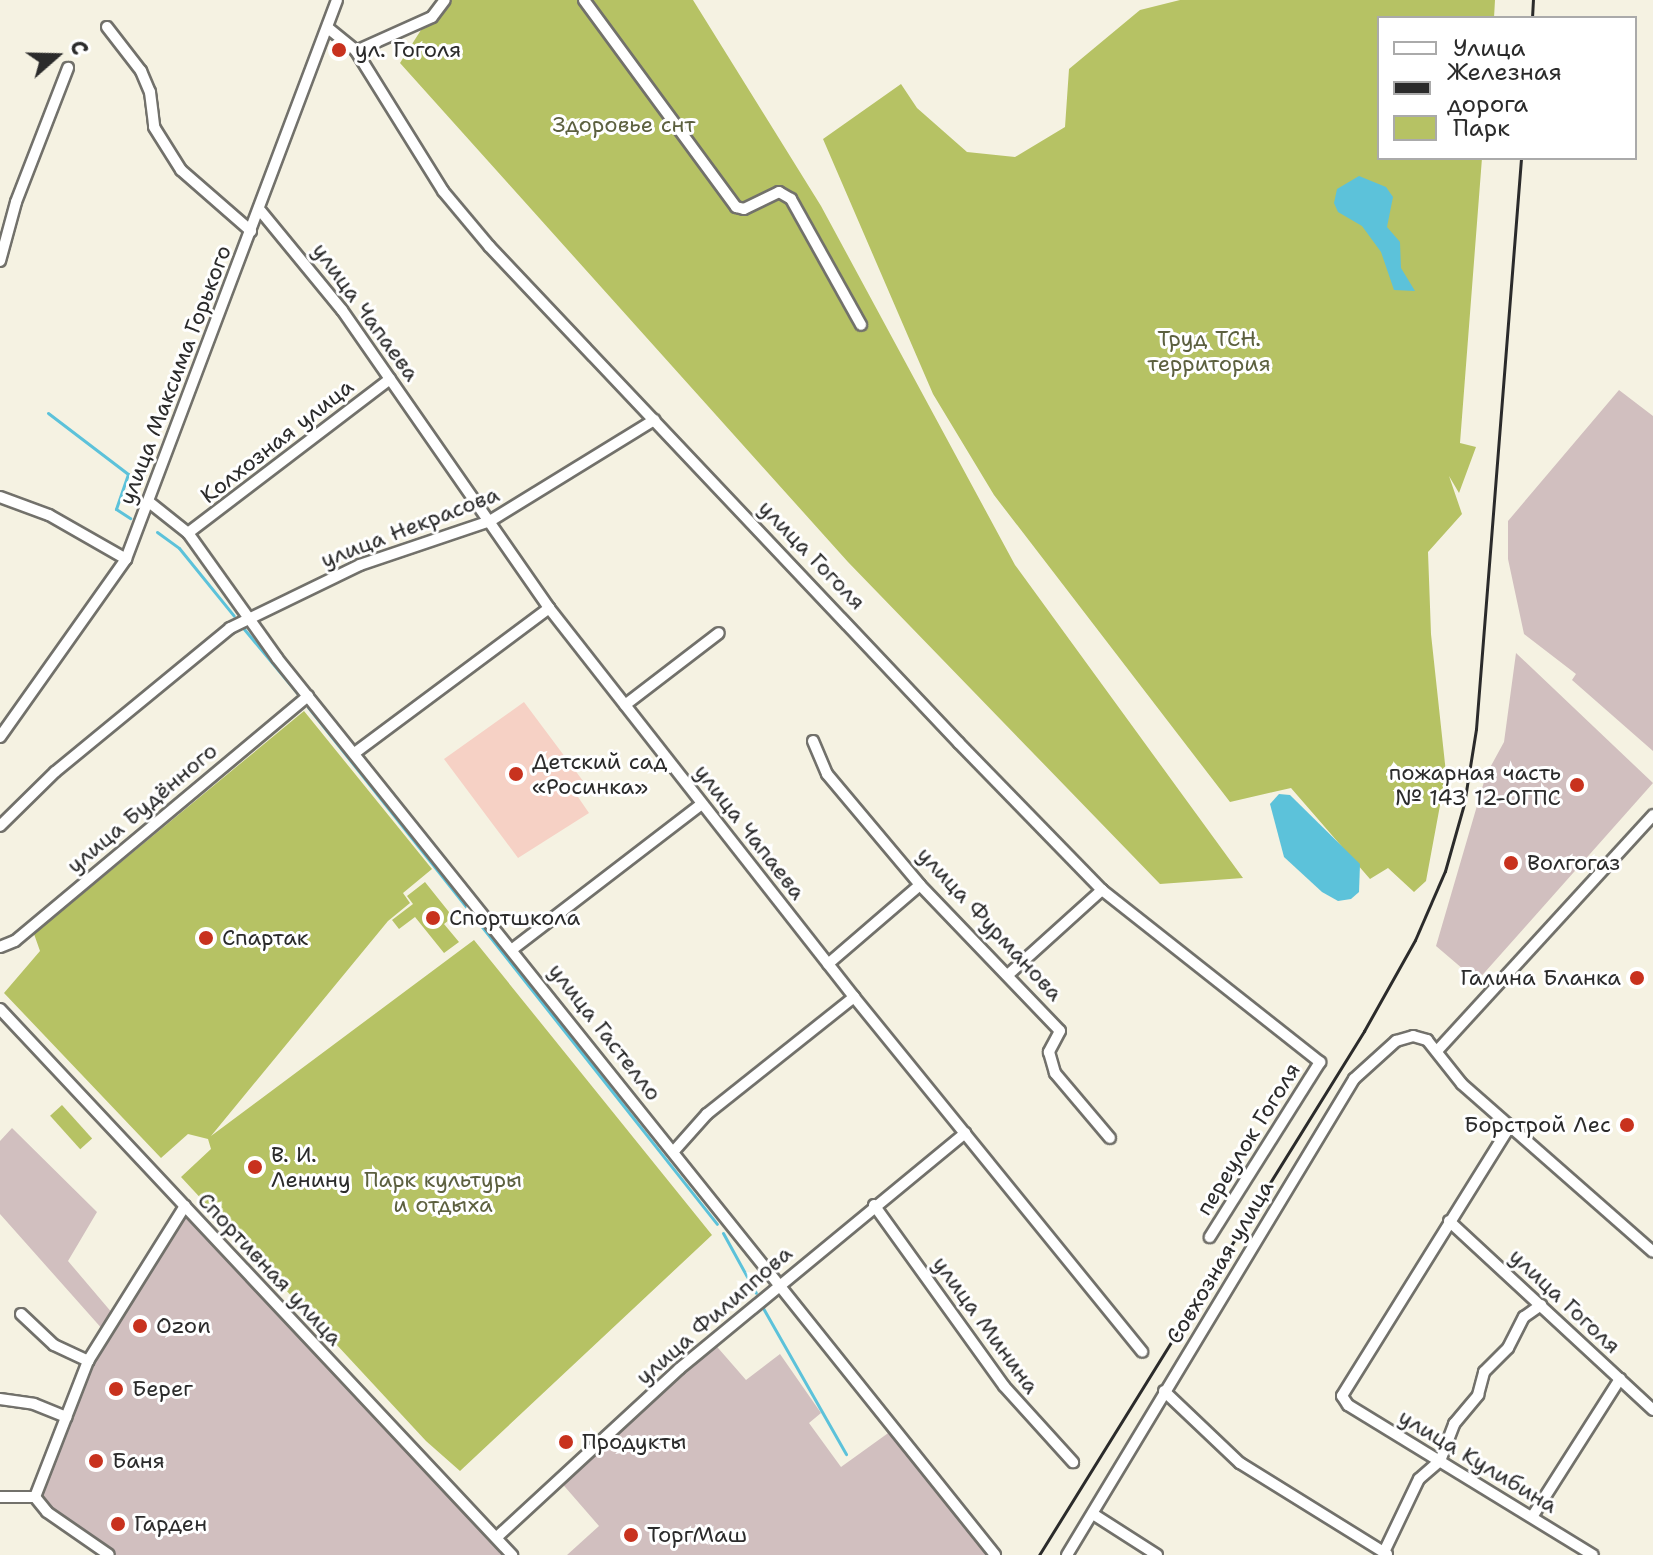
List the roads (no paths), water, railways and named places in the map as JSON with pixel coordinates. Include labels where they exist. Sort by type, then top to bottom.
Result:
[{"type":"street","name":"улица Максима Горького","points":[[0,737],[126,559],[337,0]]},
{"type":"street","points":[[356,51],[432,17],[445,0]]},
{"type":"street","points":[[584,0],[736,207],[744,209],[779,192],[791,199],[861,325]]},
{"type":"street","points":[[107,27],[141,71],[150,92],[154,127],[181,170],[251,231]]},
{"type":"street","name":"улица Гоголя","points":[[328,28],[356,51],[455,206],[654,420],[1102,890],[1320,1062]]},
{"type":"street","points":[[0,261],[26,175],[68,68]]},
{"type":"street","name":"улица Чапаева","points":[[259,209],[294,245],[549,608],[854,997],[1142,1352]]},
{"type":"street","name":"Колхозная улица","points":[[188,533],[390,379]]},
{"type":"street","name":"улица Некрасова","points":[[0,826],[55,772],[126,718],[211,642],[247,618],[393,552],[490,521],[654,420]]},
{"type":"street","points":[[0,497],[49,515],[126,559]]},
{"type":"street","name":"улица Гастелло","points":[[149,502],[188,533],[247,618],[308,696],[514,948],[674,1151],[776,1287],[995,1555]]},
{"type":"street","points":[[356,752],[549,608]]},
{"type":"street","points":[[625,705],[719,633]]},
{"type":"street","name":"улица Будённого","points":[[0,947],[15,941],[308,696]]},
{"type":"street","name":"улица Фурманова","points":[[813,741],[827,774],[920,885],[1010,973],[1060,1031],[1049,1052],[1063,1086],[1110,1138]]},
{"type":"street","points":[[514,948],[702,804]]},
{"type":"street","points":[[1653,815],[1437,1051],[1451,1072],[1653,1252]]},
{"type":"street","points":[[828,964],[920,885]]},
{"type":"street","points":[[1010,973],[1102,890]]},
{"type":"street","points":[[0,939],[15,941]]},
{"type":"street","points":[[674,1151],[707,1114],[854,997]]},
{"type":"street","name":"Спортивная улица","points":[[0,1009],[512,1555]]},
{"type":"street","name":"Совхозная улица","points":[[1067,1555],[1363,1067],[1404,1037],[1421,1037],[1437,1051]]},
{"type":"street","name":"переулок Гоголя","points":[[1210,1237],[1320,1062]]},
{"type":"street","points":[[1449,1221],[1510,1126]]},
{"type":"street","name":"улица Филиппова","points":[[497,1537],[776,1287],[965,1133]]},
{"type":"street","name":"улица Минина","points":[[874,1205],[1004,1386],[1073,1462]]},
{"type":"street","points":[[35,1497],[88,1361],[185,1206]]},
{"type":"street","name":"улица Гоголя","points":[[1449,1221],[1653,1410]]},
{"type":"street","name":"улица Кулибина","points":[[1449,1221],[1346,1384],[1343,1400],[1593,1555]]},
{"type":"street","points":[[1164,1391],[1240,1463],[1386,1553],[1419,1479],[1440,1461],[1454,1424],[1478,1395],[1484,1372],[1508,1348],[1524,1317],[1541,1305]]},
{"type":"street","points":[[21,1314],[54,1345],[88,1361]]},
{"type":"street","points":[[1532,1517],[1620,1379]]},
{"type":"street","points":[[0,1399],[34,1404],[66,1417]]},
{"type":"street","points":[[0,1497],[35,1497]]},
{"type":"street","points":[[35,1497],[47,1512],[109,1555]]},
{"type":"street","points":[[1093,1514],[1157,1555]]},
{"type":"street","points":[[89,1539],[93,1555]]},
{"type":"water","points":[[1359,176],[1386,187],[1393,197],[1387,227],[1400,242],[1401,268],[1415,291],[1394,290],[1381,252],[1362,226],[1338,212],[1334,203],[1337,189]]},
{"type":"water","points":[[1279,794],[1290,795],[1360,864],[1359,892],[1351,899],[1338,901],[1322,892],[1284,857],[1270,804]]},
{"type":"waterway","points":[[48,413],[128,474],[116,509],[130,518]]},
{"type":"waterway","points":[[157,532],[179,548],[234,616]]},
{"type":"waterway","points":[[244,629],[298,694]]},
{"type":"waterway","points":[[308,707],[717,1224]]},
{"type":"waterway","points":[[723,1233],[756,1293]]},
{"type":"waterway","points":[[763,1308],[846,1454]]},
{"type":"railway","points":[[1532,16],[1533,0]]},
{"type":"railway","points":[[1039,1555],[1364,1031],[1415,940],[1445,871],[1464,804],[1476,729],[1521,160]]},
{"type":"place","name":"ул. Гоголя","points":[[339,50]]},
{"type":"place","name":"Детский сад «Росинка»","points":[[516,774]]},
{"type":"place","name":"пожарная часть № 143 12-ОГПС","points":[[1577,785]]},
{"type":"place","name":"Волгогаз","points":[[1511,863]]},
{"type":"place","name":"Спортшкола","points":[[433,918]]},
{"type":"place","name":"Спартак","points":[[206,938]]},
{"type":"place","name":"Галина Бланка","points":[[1637,978]]},
{"type":"place","name":"Борстрой Лес","points":[[1627,1125]]},
{"type":"place","name":"В. И. Ленину","points":[[255,1167]]},
{"type":"place","name":"Ozon","points":[[140,1326]]},
{"type":"place","name":"Берег","points":[[116,1389]]},
{"type":"place","name":"Продукты","points":[[566,1442]]},
{"type":"place","name":"Баня","points":[[96,1461]]},
{"type":"place","name":"Гарден","points":[[118,1524]]},
{"type":"place","name":"ТоргМаш","points":[[631,1535]]},
{"type":"park label","name":"Здоровье снт","points":[[624,125]]},
{"type":"park label","name":"Труд ТСН. территория","points":[[1209,350]]},
{"type":"park label","name":"Парк культуры и отдыха","points":[[443,1192]]}]
